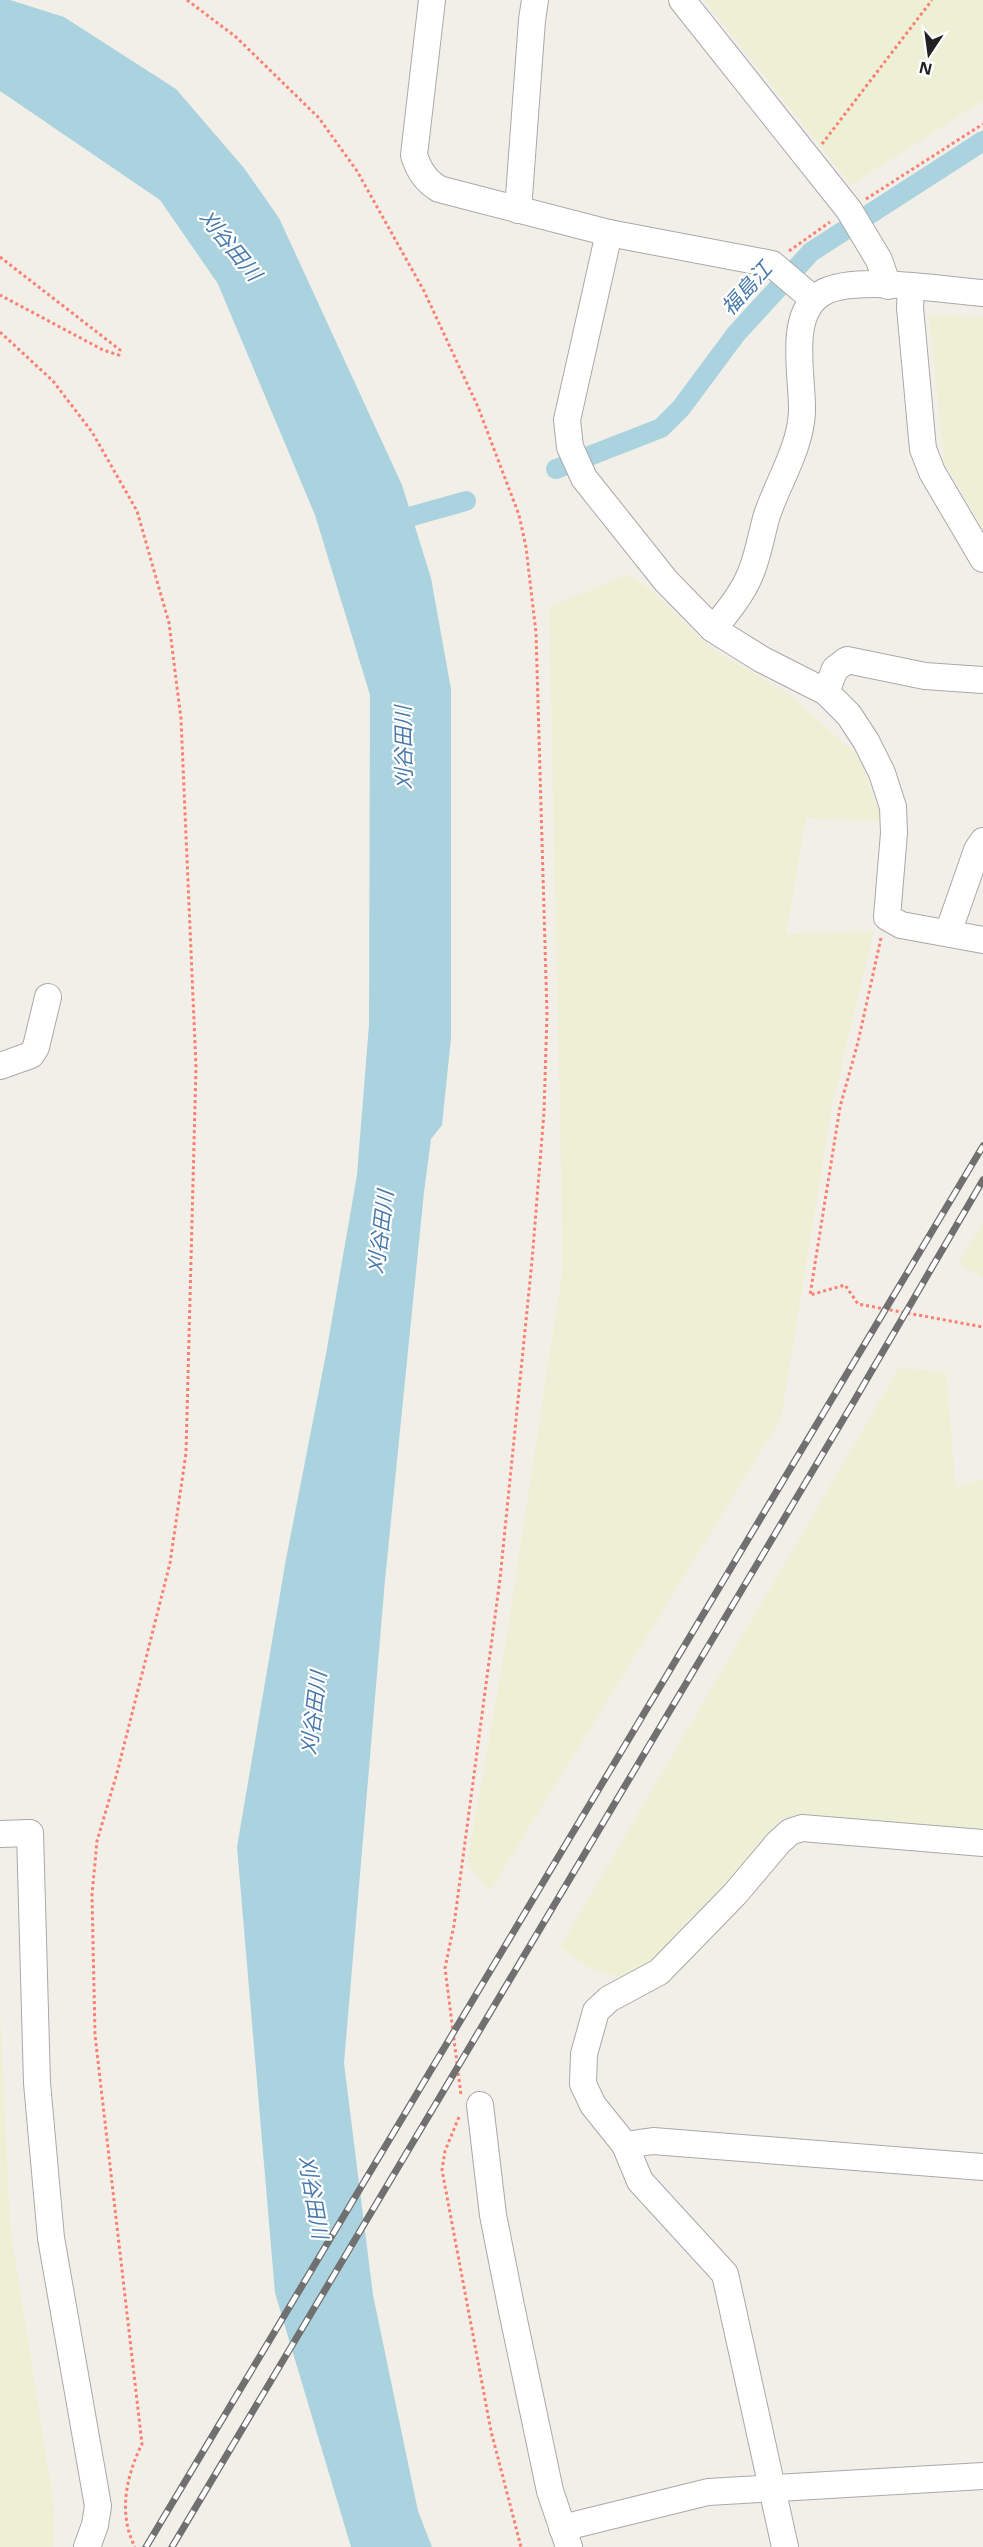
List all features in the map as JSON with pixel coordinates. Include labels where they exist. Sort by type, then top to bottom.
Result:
[{"type":"street","points":[[432,0],[414,155],[418,169],[429,183],[439,189],[609,233],[776,267],[807,293]]},
{"type":"street","points":[[518,210],[532,20],[536,0]]},
{"type":"street","points":[[682,0],[849,210],[879,260],[899,287],[910,308],[923,449],[932,472],[983,559]]},
{"type":"street","points":[[609,233],[567,420],[570,447],[584,478],[666,581],[713,629],[761,659],[826,692],[849,715],[866,741],[882,773],[893,807],[894,833],[887,917],[901,925],[983,940]]},
{"type":"street","points":[[807,293],[844,285],[983,293]]},
{"type":"street","points":[[713,629],[727,613],[749,577],[768,514],[796,441],[802,413],[799,343],[807,293]]},
{"type":"street","points":[[826,692],[835,669],[847,660],[926,675],[983,680]]},
{"type":"street","points":[[948,933],[977,850],[983,841]]},
{"type":"street","points":[[0,1066],[31,1054],[36,1047],[48,998]]},
{"type":"street","points":[[785,2547],[725,2274],[640,2181],[625,2145],[593,2104],[583,2084],[584,2054],[596,2011],[609,1999],[659,1972],[735,1894],[790,1832],[802,1828],[983,1843]]},
{"type":"street","points":[[0,1834],[30,1833],[37,2083],[51,2238],[98,2506],[95,2526],[87,2547]]},
{"type":"street","points":[[467,2104],[494,2215],[550,2491],[566,2538],[708,2492],[983,2476]]},
{"type":"street","points":[[625,2145],[653,2140],[983,2167]]},
{"type":"path","points":[[188,0],[236,37],[319,118],[357,171],[424,291],[478,407],[519,515],[526,547],[536,645],[548,1014],[544,1112],[532,1261],[500,1579],[454,1924],[445,1968],[467,2104],[442,2170],[491,2432],[521,2547]]},
{"type":"path","points":[[811,162],[932,0]]},
{"type":"path","points":[[776,267],[849,210],[983,124]]},
{"type":"path","points":[[0,257],[120,350],[119,355],[103,350],[0,295]]},
{"type":"path","points":[[0,332],[53,381],[92,432],[136,512],[170,623],[181,719],[196,1067],[186,1453],[170,1563],[117,1773],[97,1841],[93,1895],[95,2035],[142,2444],[131,2466],[124,2510],[135,2547]]},
{"type":"path","points":[[887,917],[858,1042],[840,1107],[810,1294],[845,1285],[858,1304],[983,1327]]},
{"type":"green space","points":[[704,0],[983,0],[983,101],[851,185]]},
{"type":"green space","points":[[929,315],[983,317],[983,529],[944,462]]},
{"type":"green space","points":[[629,574],[653,592],[708,646],[792,696],[859,757],[883,821],[806,818],[786,934],[874,931],[832,1106],[781,1419],[490,1891],[467,1864],[503,1659],[563,1266],[549,607]]},
{"type":"green space","points":[[983,1222],[983,1279],[959,1263]]},
{"type":"green space","points":[[899,1368],[946,1372],[956,1487],[983,1479],[983,1834],[782,1818],[708,1906],[653,1962],[624,1978],[591,1969],[560,1947]]},
{"type":"green space","points":[[0,2006],[10,2225],[54,2506],[53,2547],[0,2547]]},
{"type":"water","name":"刈谷田川","points":[[0,0],[10,0],[64,17],[176,89],[244,168],[279,218],[402,485],[431,578],[451,689],[451,1038],[442,1125],[431,1139],[424,1192],[385,1580],[344,2063],[373,2295],[418,2511],[432,2547],[351,2547],[275,2293],[237,1847],[286,1559],[326,1354],[357,1175],[369,1024],[370,695],[315,515],[218,284],[160,200],[0,91]]},
{"type":"waterway","name":"福島江","points":[[556,469],[661,428],[681,408],[736,334],[811,252],[983,141]]},
{"type":"waterway","name":"福島江","points":[[388,523],[466,501]]},
{"type":"railway","points":[[146,2547],[983,1146]]},
{"type":"railway","points":[[172,2547],[850,1408],[983,1180]]}]
